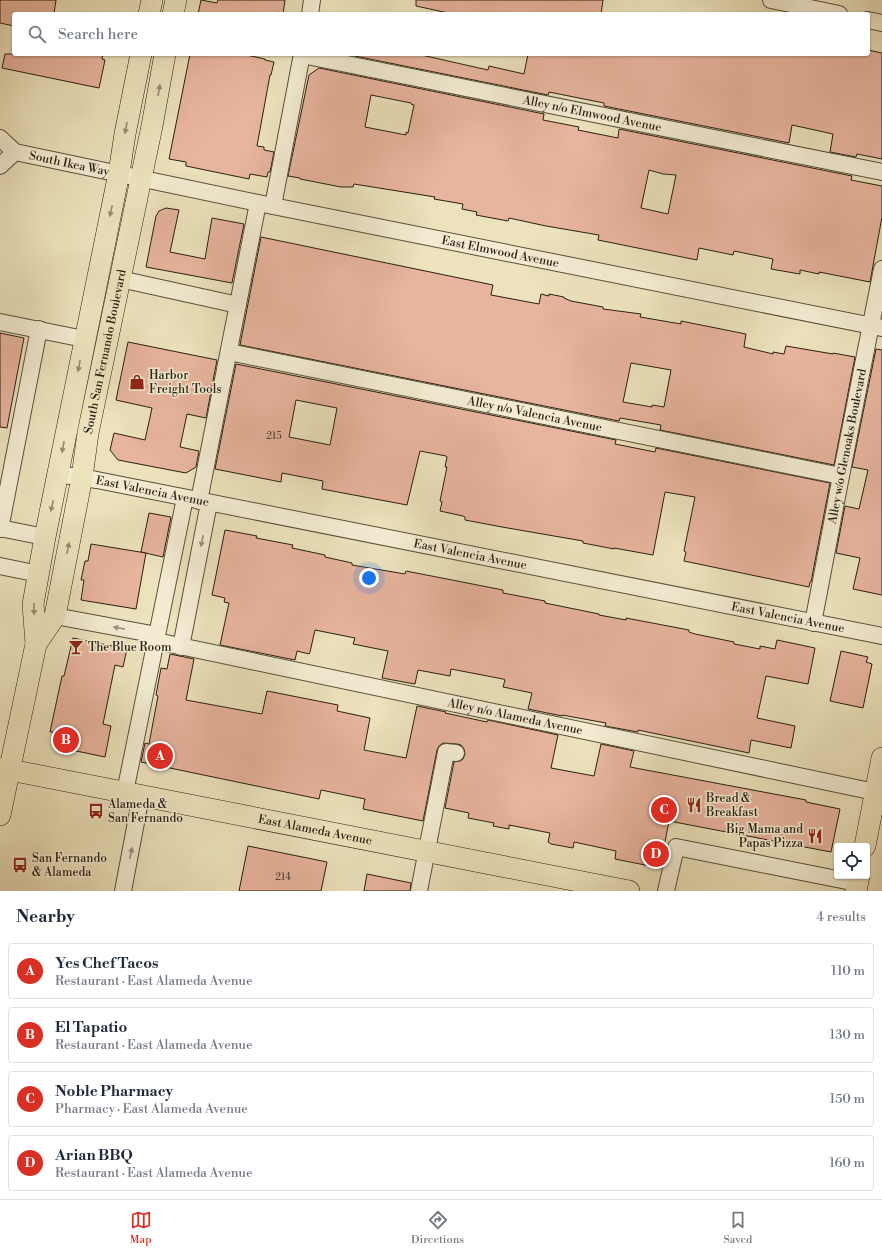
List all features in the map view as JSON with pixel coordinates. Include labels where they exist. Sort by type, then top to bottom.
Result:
[{"type":"main road","points":[[149,12],[152,0]]},
{"type":"main road","points":[[173,12],[176,0]]},
{"type":"main road","name":"South San Fernando Boulevard","points":[[0,815],[4,769],[36,644],[33,604],[45,538],[84,339],[119,173],[141,56]]},
{"type":"main road","name":"South San Fernando Boulevard","points":[[36,644],[55,616],[82,477],[88,433],[152,126],[165,56]]},
{"type":"main road","points":[[865,843],[882,758]]},
{"type":"main road","name":"East Alameda Avenue","points":[[4,769],[629,891]]},
{"type":"street","points":[[310,12],[312,0]]},
{"type":"street","points":[[771,0],[829,12]]},
{"type":"street","points":[[870,20],[882,23]]},
{"type":"street","points":[[181,647],[198,501],[238,305],[266,205],[302,56]]},
{"type":"street","name":"Alley n/o Elmwood Avenue","points":[[307,56],[882,172]]},
{"type":"street","name":"South Ikea Way","points":[[0,138],[15,152],[119,173]]},
{"type":"street","points":[[0,166],[15,152]]},
{"type":"street","name":"East Elmwood Avenue","points":[[119,173],[266,205],[876,327]]},
{"type":"street","name":"Alley w/o Glenoaks Boulevard","points":[[813,624],[841,476],[876,327],[882,269]]},
{"type":"street","points":[[120,279],[238,305]]},
{"type":"street","points":[[0,322],[84,339]]},
{"type":"street","points":[[40,330],[0,529],[45,538]]},
{"type":"street","name":"Alley n/o Valencia Avenue","points":[[229,352],[841,476]]},
{"type":"street","name":"East Valencia Avenue","points":[[58,474],[82,477],[813,624],[882,636]]},
{"type":"street","points":[[123,891],[133,794],[156,638],[198,501]]},
{"type":"street","points":[[0,566],[39,574]]},
{"type":"street","name":"Alley n/o Alameda Avenue","points":[[55,616],[156,638],[181,647],[875,792]]},
{"type":"street","points":[[420,891],[426,851],[446,752],[456,753]]},
{"type":"street","points":[[666,891],[676,847],[857,883]]},
{"type":"building","points":[[0,0],[56,0],[54,12],[12,12],[12,26],[0,23]]},
{"type":"building","points":[[201,0],[217,3],[218,0],[285,0],[283,12],[198,12]]},
{"type":"building","points":[[416,0],[603,0],[601,12],[444,12],[416,6]]},
{"type":"building","points":[[870,50],[882,53],[882,159],[857,154],[856,157],[830,152],[833,134],[792,125],[789,143],[604,106],[604,103],[549,92],[548,95],[355,56],[426,56],[488,70],[489,66],[524,74],[528,56],[870,56]]},
{"type":"building","points":[[5,54],[12,54],[12,56],[103,56],[102,59],[105,60],[99,88],[2,68]]},
{"type":"building","points":[[190,56],[251,56],[274,62],[270,75],[257,146],[264,147],[264,150],[274,152],[270,172],[268,172],[267,177],[250,174],[249,179],[186,166],[186,162],[169,159]]},
{"type":"building","points":[[319,68],[544,114],[543,120],[579,127],[578,130],[618,138],[619,129],[852,176],[851,180],[882,186],[882,217],[870,282],[819,272],[819,274],[800,270],[800,274],[771,269],[773,259],[734,251],[733,255],[699,248],[697,260],[598,240],[599,235],[509,218],[508,221],[476,215],[477,212],[462,209],[463,204],[434,199],[435,197],[354,184],[353,187],[341,187],[288,176],[309,75]],"holes":[[[371,95],[411,103],[414,105],[408,133],[406,132],[406,135],[365,127]],[[649,170],[663,174],[676,175],[668,214],[641,208]]]},
{"type":"building","points":[[166,208],[179,210],[170,252],[205,259],[212,218],[244,224],[232,283],[146,267],[156,216],[159,211]]},
{"type":"building","points":[[261,237],[493,285],[491,295],[539,304],[541,294],[549,296],[549,294],[564,297],[571,301],[603,307],[603,309],[641,314],[640,317],[681,324],[681,321],[746,334],[744,347],[773,354],[773,352],[784,354],[786,346],[855,357],[834,465],[660,430],[661,425],[620,418],[619,421],[240,345]],"holes":[[[631,363],[671,370],[664,407],[652,405],[652,407],[623,402]]]},
{"type":"building","points":[[0,333],[24,338],[7,428],[0,427]]},
{"type":"building","points":[[128,342],[217,360],[206,418],[187,414],[180,447],[199,451],[196,467],[186,473],[118,460],[110,450],[114,433],[145,440],[152,408],[116,400]]},
{"type":"building","points":[[876,349],[882,350],[882,595],[853,589],[860,558],[836,553],[845,506],[859,509],[868,470],[852,467]]},
{"type":"building","points":[[236,364],[616,440],[615,444],[655,452],[656,448],[830,483],[809,587],[684,561],[686,552],[684,551],[695,497],[665,492],[653,555],[614,549],[583,543],[583,541],[465,520],[465,517],[463,516],[440,511],[442,502],[440,501],[447,467],[445,467],[446,456],[420,451],[407,505],[322,489],[323,481],[282,473],[281,482],[215,469]],"holes":[[[296,400],[337,408],[330,445],[289,437]]]},
{"type":"building","points":[[149,513],[171,517],[163,557],[141,552]]},
{"type":"building","points":[[225,530],[293,545],[292,548],[325,555],[325,557],[352,563],[352,565],[405,574],[406,571],[503,590],[503,593],[545,601],[545,603],[599,615],[626,620],[626,618],[689,630],[689,632],[695,634],[734,642],[734,644],[760,649],[760,646],[775,649],[777,640],[815,648],[808,684],[766,676],[757,718],[795,726],[791,748],[751,740],[749,753],[638,730],[638,732],[605,726],[606,723],[528,709],[532,693],[503,687],[505,680],[503,679],[451,669],[450,676],[418,670],[415,684],[382,678],[388,651],[353,644],[355,638],[315,630],[309,654],[297,651],[295,660],[220,645],[229,603],[224,602],[225,598],[212,595]]},
{"type":"building","points":[[91,544],[146,553],[136,609],[81,600],[84,580],[81,580],[85,561],[88,561]]},
{"type":"building","points":[[73,638],[127,649],[123,667],[115,665],[103,724],[111,726],[105,757],[57,747],[54,742],[53,732],[50,732],[62,676],[64,676]]},
{"type":"building","points":[[841,651],[868,657],[866,662],[872,664],[863,708],[830,701]]},
{"type":"building","points":[[170,654],[194,659],[186,700],[262,714],[267,691],[338,705],[337,711],[370,718],[364,750],[406,758],[417,706],[487,722],[488,720],[558,735],[551,768],[594,776],[601,744],[634,751],[630,767],[806,800],[806,802],[840,809],[831,852],[669,821],[660,868],[615,859],[616,851],[574,842],[573,848],[551,844],[548,842],[550,833],[509,825],[509,829],[493,826],[494,823],[468,818],[469,813],[445,808],[454,762],[463,759],[465,754],[461,745],[457,744],[443,743],[437,750],[423,821],[363,809],[365,799],[321,790],[319,799],[141,762],[145,743],[149,744],[158,696],[156,695],[161,668],[167,669]]},
{"type":"building","points":[[248,846],[327,862],[321,891],[239,891]]},
{"type":"building","points":[[367,874],[411,883],[410,891],[364,891]]},
{"type":"place","name":"Harbor Freight Tools","points":[[137,382]]},
{"type":"place","name":"The Blue Room","points":[[76,647]]},
{"type":"place","name":"El Tapatio","points":[[66,740]]},
{"type":"place","name":"Yes Chef Tacos","points":[[160,756]]},
{"type":"place","name":"Bread & Breakfast","points":[[694,805]]},
{"type":"place","name":"Noble Pharmacy","points":[[664,810]]},
{"type":"place","name":"Alameda & San Fernando","points":[[96,811]]},
{"type":"place","name":"Big Mama and Papas Pizza","points":[[815,836]]},
{"type":"place","name":"Arian BBQ","points":[[656,854]]},
{"type":"place","name":"San Fernando & Alameda","points":[[20,865]]}]
